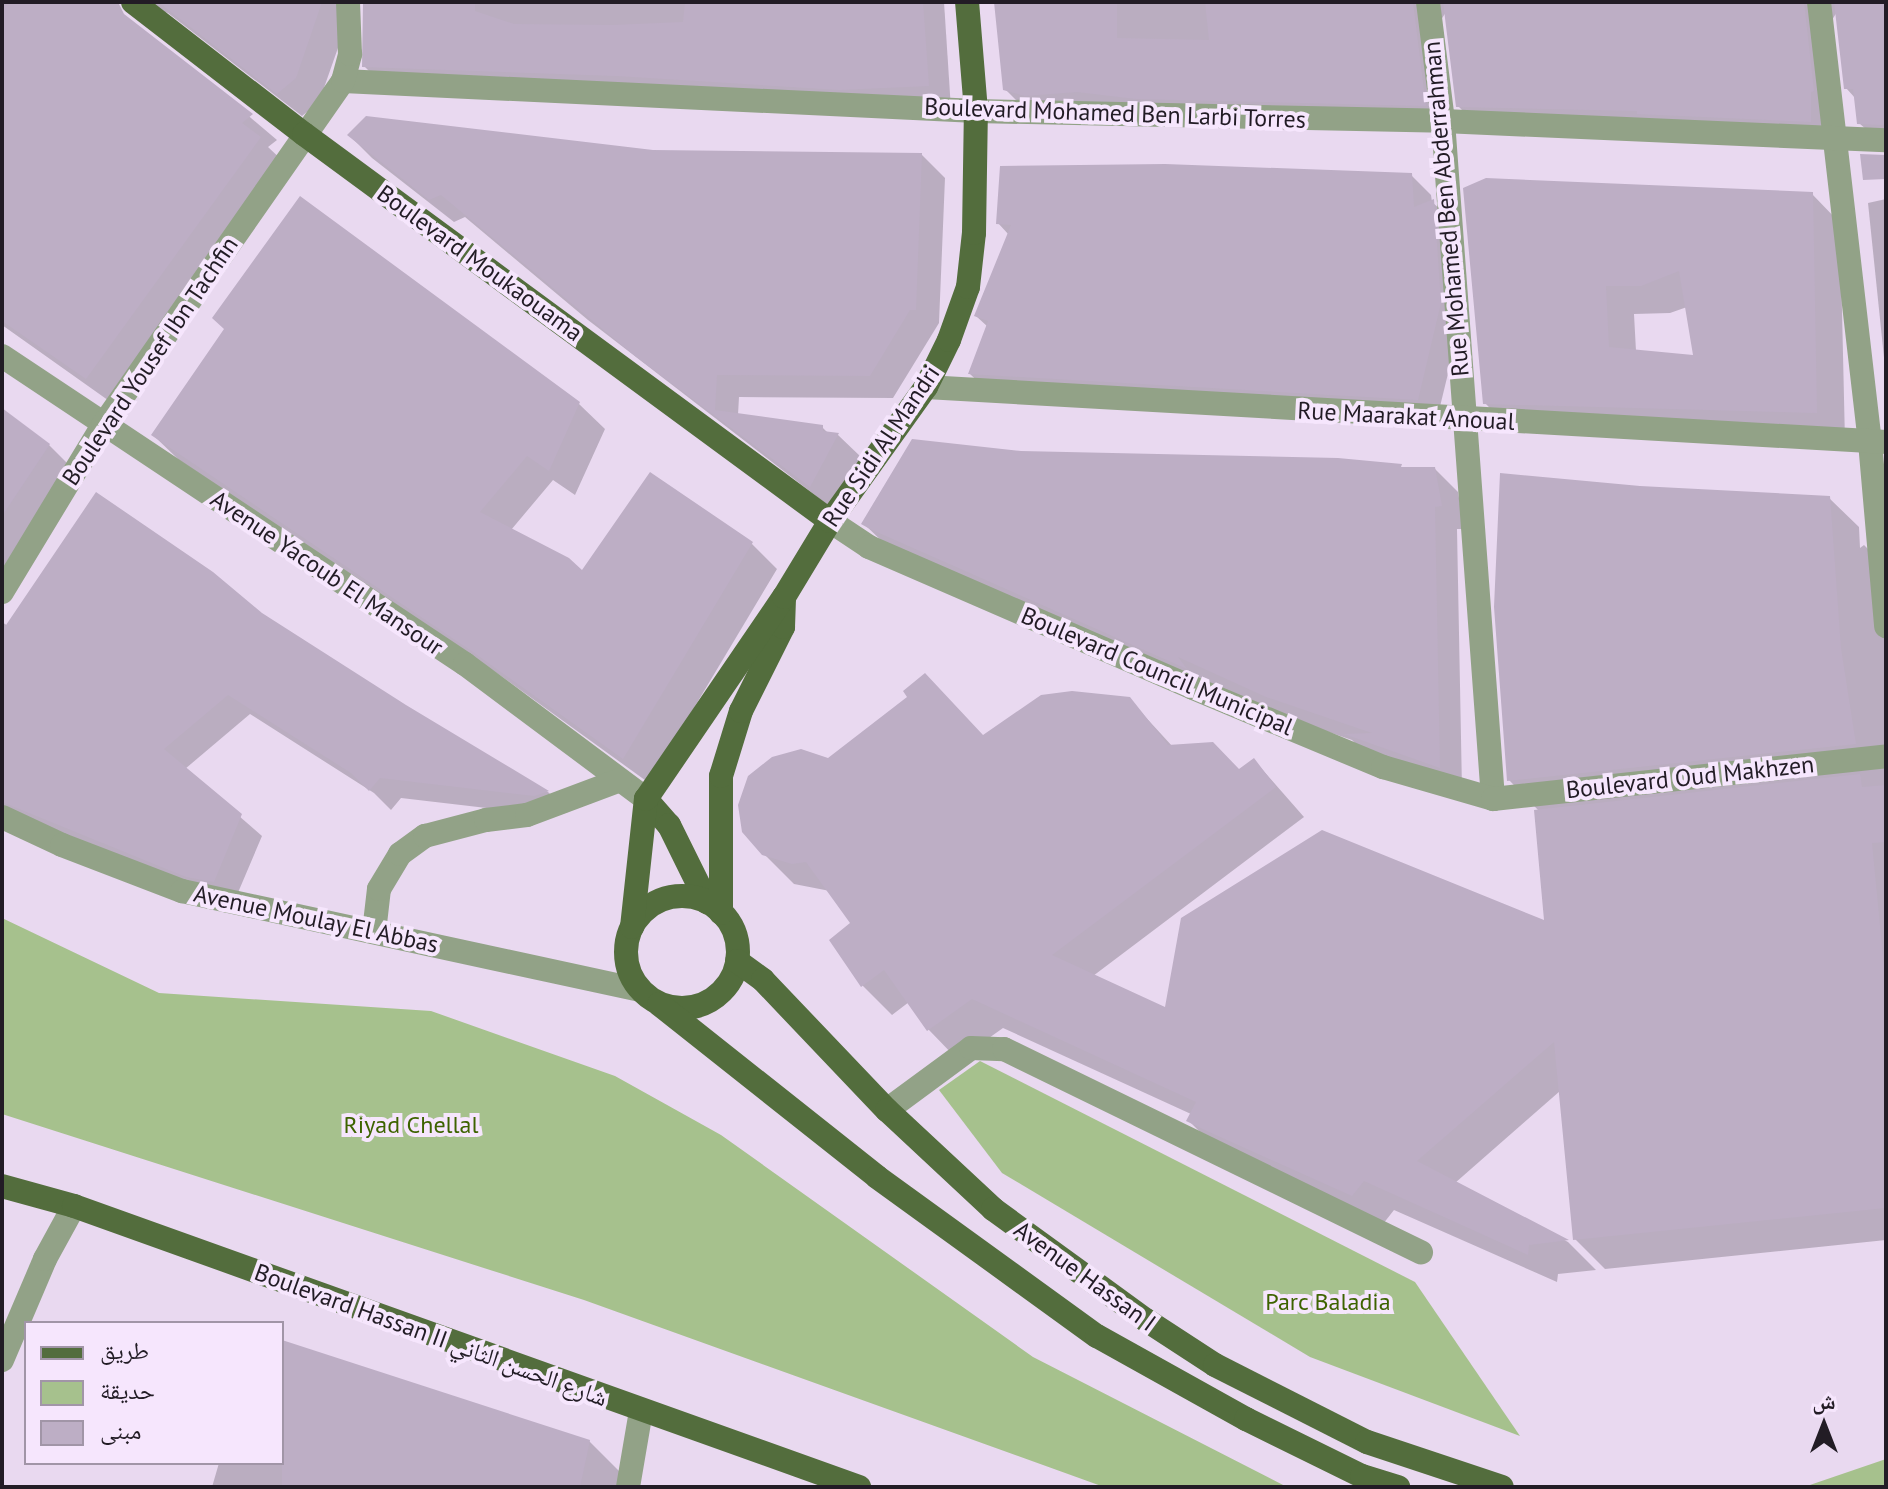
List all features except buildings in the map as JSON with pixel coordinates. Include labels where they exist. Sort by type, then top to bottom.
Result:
[{"type":"main road","name":"Boulevard Moukaouama","points":[[133,2],[304,134],[830,521]]},
{"type":"main road","name":"Rue Sidi Al Mandri","points":[[632,927],[646,799],[784,597],[830,521],[926,387],[949,340],[968,287],[974,233],[976,111],[967,2]]},
{"type":"main road","name":"Rue Sidi Al Mandri","points":[[714,908],[721,776],[741,711],[783,627],[784,597]]},
{"type":"main road","points":[[646,799],[669,825],[714,908],[732,927],[737,961],[731,981],[718,996],[699,1006],[679,1009],[649,997],[630,976],[626,959],[632,927],[656,902],[691,897],[714,908]]},
{"type":"main road","name":"Avenue Hassan I","points":[[737,961],[763,980],[887,1110],[993,1209],[1135,1313],[1215,1365],[1367,1442],[1502,1487]]},
{"type":"main road","name":"Avenue Hassan I","points":[[649,997],[877,1177],[1097,1336],[1246,1419],[1362,1476],[1398,1487]]},
{"type":"main road","name":"Boulevard Hassan II شارع الحسن الثاني","points":[[2,1186],[74,1206],[859,1487]]},
{"type":"street","points":[[343,81],[350,54],[348,2]]},
{"type":"street","name":"Rue Mohamed Ben Abderrahman","points":[[1428,2],[1443,121],[1493,799]]},
{"type":"street","points":[[1819,2],[1878,442],[1886,626]]},
{"type":"street","name":"Boulevard Yousef Ibn Tachfin","points":[[2,592],[103,425],[343,81]]},
{"type":"street","name":"Boulevard Mohamed Ben Larbi Torres","points":[[343,81],[976,111],[1443,121],[1886,140]]},
{"type":"street","name":"Avenue Yacoub El Mansour","points":[[2,356],[465,664],[646,799]]},
{"type":"street","name":"Rue Maarakat Anoual","points":[[926,387],[1878,442]]},
{"type":"street","name":"Boulevard Council Municipal","points":[[830,521],[869,547],[1207,694],[1383,767],[1493,799]]},
{"type":"street","name":"Boulevard Oud Makhzen","points":[[1493,799],[1886,756]]},
{"type":"street","points":[[374,932],[379,889],[400,854],[425,836],[486,820],[527,815],[620,780]]},
{"type":"street","name":"Avenue Moulay El Abbas","points":[[2,817],[62,845],[182,891],[374,932],[649,997]]},
{"type":"street","points":[[887,1110],[971,1048],[1004,1049],[1421,1252]]},
{"type":"street","points":[[2,1360],[45,1259],[74,1206]]},
{"type":"street","points":[[628,1487],[641,1411]]},
{"type":"green space","name":"Riyad Chellal","points":[[2,918],[159,993],[431,1011],[615,1076],[721,1135],[1033,1357],[1287,1487],[1104,1487],[584,1300],[2,1114]]},
{"type":"green space","name":"Parc Baladia","points":[[980,1061],[1415,1282],[1520,1436],[1310,1357],[1002,1173],[939,1090]]},
{"type":"green space","points":[[1886,1459],[1886,1487],[1804,1487]]}]
